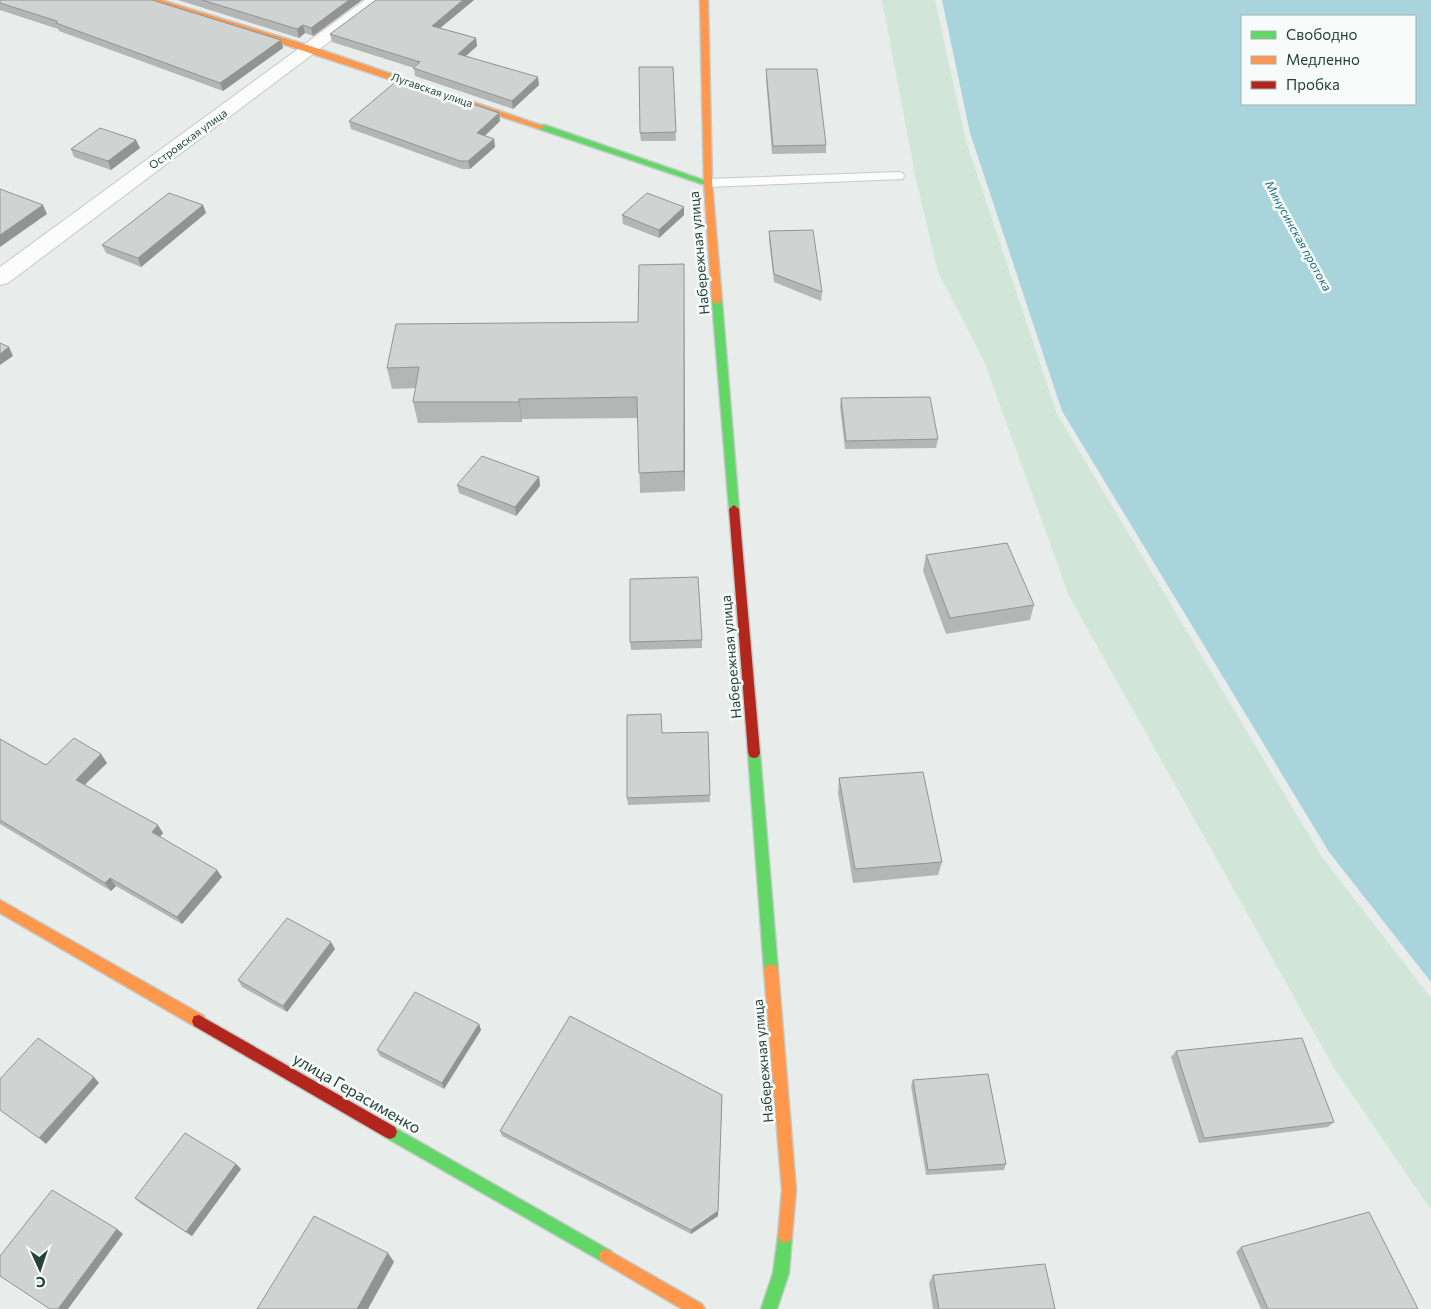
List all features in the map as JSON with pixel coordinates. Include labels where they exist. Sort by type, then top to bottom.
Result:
[{"type":"street","name":"Лугавская улица","points":[[154,0],[310,49],[708,183]]},
{"type":"street","name":"Островская улица","points":[[0,278],[376,0]]},
{"type":"street","name":"Набережная улица","points":[[704,0],[708,183],[789,1190],[781,1272],[769,1309]]},
{"type":"street","name":"улица Герасименко","points":[[0,906],[697,1309]]},
{"type":"lane","points":[[708,183],[898,176]]},
{"type":"green space","points":[[882,0],[935,0],[966,141],[1057,414],[1322,857],[1431,998],[1431,1210],[1334,1068],[1069,596],[984,361],[938,272],[916,180]]},
{"type":"water","name":"Минусинская протока","points":[[942,0],[1431,0],[1431,982],[1329,852],[1062,411],[970,133]]},
{"type":"building","points":[[0,0],[152,0],[281,40],[220,83],[56,23],[57,21],[0,3]]},
{"type":"building","points":[[202,0],[349,0],[311,28],[303,25],[297,29]]},
{"type":"building","points":[[376,0],[463,0],[432,26],[476,38],[458,54],[538,77],[512,101],[413,68],[420,62],[330,34]]},
{"type":"building","points":[[639,67],[673,67],[676,132],[640,133]]},
{"type":"building","points":[[766,69],[817,69],[826,145],[773,146]]},
{"type":"building","points":[[399,79],[499,113],[477,133],[494,139],[468,161],[460,161],[349,121]]},
{"type":"building","points":[[100,128],[136,140],[108,161],[71,149]]},
{"type":"building","points":[[0,189],[43,205],[0,235]]},
{"type":"building","points":[[169,193],[203,205],[138,258],[102,245]]},
{"type":"building","points":[[647,193],[684,207],[659,230],[622,215]]},
{"type":"building","points":[[813,230],[822,292],[774,274],[769,231]]},
{"type":"building","points":[[684,264],[684,471],[639,473],[637,397],[519,399],[519,402],[413,402],[419,367],[387,368],[396,324],[638,322],[639,265]]},
{"type":"building","points":[[0,343],[9,347],[0,354]]},
{"type":"building","points":[[930,397],[938,439],[846,441],[841,398]]},
{"type":"building","points":[[482,456],[539,477],[515,507],[457,485]]},
{"type":"building","points":[[1007,543],[1034,605],[950,618],[926,555]]},
{"type":"building","points":[[698,577],[702,640],[630,642],[630,579]]},
{"type":"building","points":[[661,714],[662,733],[708,732],[710,795],[627,798],[627,715]]},
{"type":"building","points":[[74,738],[101,754],[76,780],[158,825],[152,832],[217,870],[177,917],[110,878],[105,883],[0,820],[0,739],[46,765]]},
{"type":"building","points":[[923,772],[942,862],[855,869],[839,778]]},
{"type":"building","points":[[287,918],[331,942],[283,1006],[238,980]]},
{"type":"building","points":[[415,992],[479,1024],[442,1083],[377,1050]]},
{"type":"building","points":[[570,1016],[722,1095],[718,1211],[691,1230],[500,1131]]},
{"type":"building","points":[[38,1038],[94,1077],[39,1138],[0,1110],[0,1079]]},
{"type":"building","points":[[1302,1038],[1334,1122],[1204,1138],[1176,1051]]},
{"type":"building","points":[[988,1074],[1006,1164],[928,1170],[913,1080]]},
{"type":"building","points":[[185,1133],[236,1164],[186,1232],[135,1198]]},
{"type":"building","points":[[52,1190],[117,1229],[58,1309],[50,1309],[0,1276],[0,1256]]},
{"type":"building","points":[[1369,1212],[1418,1309],[1268,1309],[1241,1247]]},
{"type":"building","points":[[314,1216],[388,1253],[357,1309],[257,1309]]},
{"type":"building","points":[[1045,1264],[1055,1309],[939,1309],[933,1275]]},
{"type":"traffic: fast","points":[[542,127],[708,183]]},
{"type":"traffic: fast","points":[[717,301],[734,509]]},
{"type":"traffic: fast","points":[[754,753],[771,970]]},
{"type":"traffic: fast","points":[[390,1132],[606,1256]]},
{"type":"traffic: fast","points":[[769,1309],[781,1273],[785,1236]]},
{"type":"traffic: slow","points":[[154,0],[310,49],[542,127]]},
{"type":"traffic: slow","points":[[704,0],[708,183],[717,301]]},
{"type":"traffic: slow","points":[[0,906],[199,1021]]},
{"type":"traffic: slow","points":[[771,970],[789,1190],[785,1236]]},
{"type":"traffic: slow","points":[[606,1256],[697,1309]]},
{"type":"traffic: jam","points":[[734,509],[754,753]]},
{"type":"traffic: jam","points":[[199,1021],[390,1132]]}]
